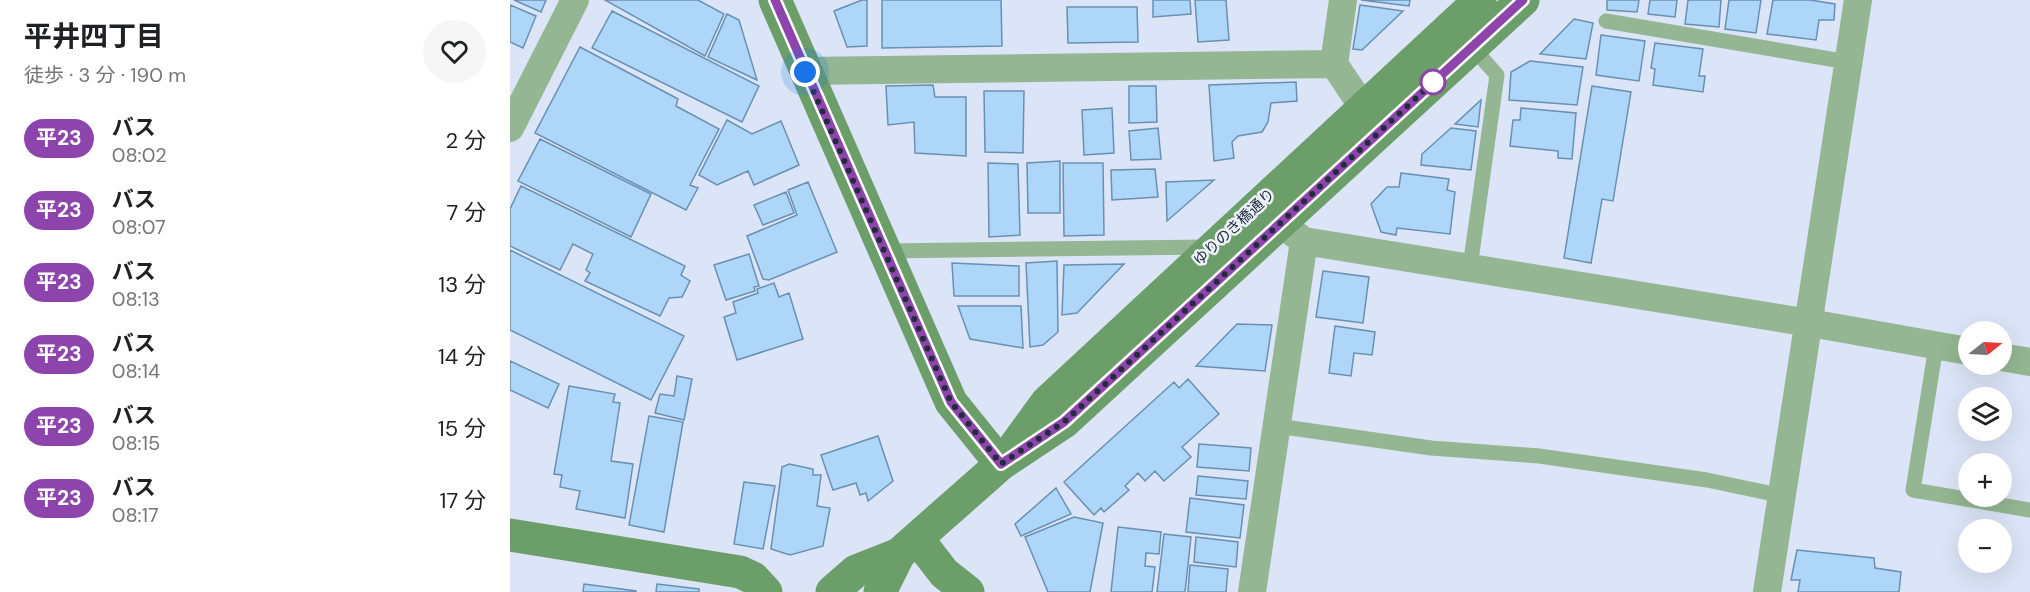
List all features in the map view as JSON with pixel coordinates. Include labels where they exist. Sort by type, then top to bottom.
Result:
[{"type":"main road","points":[[775,0],[951,402],[1001,464]]},
{"type":"main road","name":"ゆりのき橋通り","points":[[1001,464],[1047,402],[1480,0]]},
{"type":"main road","name":"ゆりのき橋通り","points":[[908,546],[1001,464],[1064,422],[1293,232],[1472,47],[1523,0]]},
{"type":"main road","points":[[510,535],[740,572],[753,578],[766,592]]},
{"type":"main road","points":[[832,592],[856,572],[908,546]]},
{"type":"main road","points":[[880,592],[908,546]]},
{"type":"main road","points":[[908,546],[968,592]]},
{"type":"street","points":[[512,120],[575,0]]},
{"type":"street","points":[[1343,0],[1334,64],[1363,107]]},
{"type":"street","points":[[1767,592],[1858,0]]},
{"type":"street","points":[[805,72],[1334,64]]},
{"type":"street","points":[[1252,592],[1277,426],[1293,232],[1470,267],[1958,349]]},
{"type":"street","points":[[2012,359],[2030,362]]},
{"type":"lane","points":[[1606,21],[1848,62]]},
{"type":"lane","points":[[1470,267],[1497,75],[1472,47]]},
{"type":"lane","points":[[884,251],[1212,247]]},
{"type":"lane","points":[[1936,346],[1913,490],[2030,510]]},
{"type":"lane","points":[[1277,426],[1431,448],[1539,456],[1696,478],[1783,496]]},
{"type":"building","points":[[514,0],[546,0],[541,12]]},
{"type":"building","points":[[605,0],[698,0],[724,14],[705,56]]},
{"type":"building","points":[[867,0],[867,46],[847,47],[834,11]]},
{"type":"building","points":[[882,0],[1001,0],[1002,46],[882,48]]},
{"type":"building","points":[[1153,0],[1190,0],[1191,14],[1153,17]]},
{"type":"building","points":[[1195,0],[1226,0],[1229,40],[1198,42]]},
{"type":"building","points":[[1361,0],[1410,0],[1409,6]]},
{"type":"building","points":[[1607,0],[1639,0],[1637,12],[1607,10]]},
{"type":"building","points":[[1650,0],[1677,0],[1675,17],[1648,14]]},
{"type":"building","points":[[1688,0],[1721,0],[1719,27],[1685,24]]},
{"type":"building","points":[[1729,0],[1761,0],[1756,33],[1725,29]]},
{"type":"building","points":[[1773,0],[1810,0],[1835,4],[1834,20],[1819,20],[1816,40],[1767,34]]},
{"type":"building","points":[[510,5],[536,16],[523,48],[510,42]]},
{"type":"building","points":[[1360,5],[1403,11],[1362,50],[1353,49]]},
{"type":"building","points":[[1067,7],[1137,7],[1138,42],[1068,43]]},
{"type":"building","points":[[612,11],[759,86],[742,122],[592,48]]},
{"type":"building","points":[[727,14],[739,20],[757,80],[708,57]]},
{"type":"building","points":[[1574,19],[1593,23],[1586,59],[1540,54]]},
{"type":"building","points":[[1601,35],[1645,41],[1639,81],[1596,75]]},
{"type":"building","points":[[1655,43],[1703,49],[1699,76],[1705,76],[1703,92],[1653,85],[1655,69],[1651,68]]},
{"type":"building","points":[[580,47],[678,99],[676,106],[719,129],[690,185],[698,188],[686,210],[535,133]]},
{"type":"building","points":[[1530,61],[1583,67],[1577,105],[1509,100],[1511,72]]},
{"type":"building","points":[[1296,82],[1297,101],[1271,103],[1268,122],[1262,132],[1238,136],[1232,142],[1234,158],[1214,161],[1209,85]]},
{"type":"building","points":[[933,85],[935,97],[966,97],[966,156],[915,153],[914,122],[888,125],[886,86]]},
{"type":"building","points":[[1129,86],[1156,86],[1157,122],[1129,123]]},
{"type":"building","points":[[1592,86],[1631,92],[1613,201],[1602,199],[1591,263],[1564,258]]},
{"type":"building","points":[[984,91],[1024,91],[1023,153],[985,152]]},
{"type":"building","points":[[1481,100],[1478,127],[1455,124]]},
{"type":"building","points":[[1112,108],[1114,153],[1084,155],[1082,110]]},
{"type":"building","points":[[1521,108],[1576,113],[1572,159],[1558,158],[1558,151],[1510,146],[1513,120],[1520,120]]},
{"type":"building","points":[[727,120],[752,134],[781,121],[799,165],[754,185],[748,171],[717,185],[699,175]]},
{"type":"building","points":[[1158,128],[1161,159],[1131,160],[1129,131]]},
{"type":"building","points":[[1451,128],[1476,131],[1471,170],[1421,165],[1422,154]]},
{"type":"building","points":[[540,139],[651,194],[631,237],[518,181]]},
{"type":"building","points":[[1060,161],[1060,213],[1028,213],[1027,163]]},
{"type":"building","points":[[988,163],[1018,164],[1020,235],[989,237]]},
{"type":"building","points":[[1063,163],[1103,163],[1104,235],[1064,236]]},
{"type":"building","points":[[1155,169],[1158,197],[1112,200],[1111,170]]},
{"type":"building","points":[[1401,173],[1449,179],[1447,190],[1455,192],[1450,234],[1397,228],[1396,235],[1381,232],[1371,204],[1387,187],[1399,187]]},
{"type":"building","points":[[1214,180],[1167,221],[1166,182]]},
{"type":"building","points":[[808,182],[837,252],[769,280],[763,279],[747,236],[797,215],[788,190]]},
{"type":"building","points":[[521,186],[685,266],[681,275],[690,281],[682,297],[669,298],[660,316],[585,281],[590,273],[586,270],[593,254],[573,244],[560,270],[510,246],[510,209]]},
{"type":"building","points":[[786,192],[794,213],[763,225],[754,205]]},
{"type":"building","points":[[510,250],[684,336],[651,400],[510,330]]},
{"type":"building","points":[[749,254],[759,286],[754,287],[755,291],[726,300],[714,265]]},
{"type":"building","points":[[1057,261],[1058,332],[1043,345],[1030,347],[1026,263]]},
{"type":"building","points":[[952,263],[1019,266],[1019,296],[954,296]]},
{"type":"building","points":[[1124,264],[1077,313],[1062,315],[1064,265]]},
{"type":"building","points":[[1323,271],[1369,277],[1363,323],[1316,317]]},
{"type":"building","points":[[774,283],[779,297],[789,293],[803,339],[737,360],[724,317],[736,313],[733,302],[758,293],[757,289]]},
{"type":"building","points":[[958,306],[1021,306],[1023,348],[970,339]]},
{"type":"building","points":[[1237,324],[1272,325],[1265,371],[1196,366]]},
{"type":"building","points":[[1335,326],[1375,332],[1372,355],[1354,353],[1351,376],[1329,373]]},
{"type":"building","points":[[510,361],[559,384],[548,408],[510,390]]},
{"type":"building","points":[[677,376],[692,379],[684,420],[655,413],[660,394],[674,396]]},
{"type":"building","points":[[1188,379],[1219,414],[1182,447],[1191,457],[1164,481],[1155,471],[1145,481],[1138,473],[1125,486],[1129,490],[1104,512],[1101,508],[1094,515],[1064,482],[1174,382],[1179,388]]},
{"type":"building","points":[[569,386],[615,394],[613,402],[620,403],[611,461],[633,464],[625,518],[576,509],[580,491],[560,487],[562,475],[554,474]]},
{"type":"building","points":[[649,416],[683,422],[664,532],[629,525]]},
{"type":"building","points":[[878,436],[893,481],[868,501],[866,493],[860,495],[856,483],[833,490],[821,455]]},
{"type":"building","points":[[1199,444],[1251,448],[1249,471],[1197,467]]},
{"type":"building","points":[[789,464],[813,469],[813,475],[821,475],[817,506],[830,508],[823,546],[790,555],[771,549],[782,467]]},
{"type":"building","points":[[1198,476],[1248,481],[1246,499],[1196,495]]},
{"type":"building","points":[[744,482],[775,486],[763,549],[734,544]]},
{"type":"building","points":[[1056,488],[1071,514],[1021,536],[1015,524]]},
{"type":"building","points":[[1190,498],[1244,505],[1240,538],[1186,532]]},
{"type":"building","points":[[1074,517],[1103,523],[1090,592],[1048,592],[1025,537]]},
{"type":"building","points":[[1118,527],[1161,532],[1159,554],[1146,553],[1145,566],[1155,567],[1152,592],[1111,592]]},
{"type":"building","points":[[1164,534],[1191,537],[1185,592],[1157,592]]},
{"type":"building","points":[[1196,537],[1238,542],[1236,567],[1194,562]]},
{"type":"building","points":[[1797,550],[1874,558],[1875,568],[1901,572],[1899,592],[1798,592],[1800,580],[1791,580]]},
{"type":"building","points":[[1190,565],[1228,569],[1226,592],[1188,592]]},
{"type":"building","points":[[584,584],[636,591],[636,592],[583,592]]},
{"type":"building","points":[[657,584],[699,589],[699,592],[656,592]]},
{"type":"bus line","name":"平23","points":[[775,0],[951,402],[1001,464],[1064,422],[1523,0]]},
{"type":"route","points":[[805,72],[951,402],[1001,464],[1064,422],[1437,79],[1433,82]]}]
